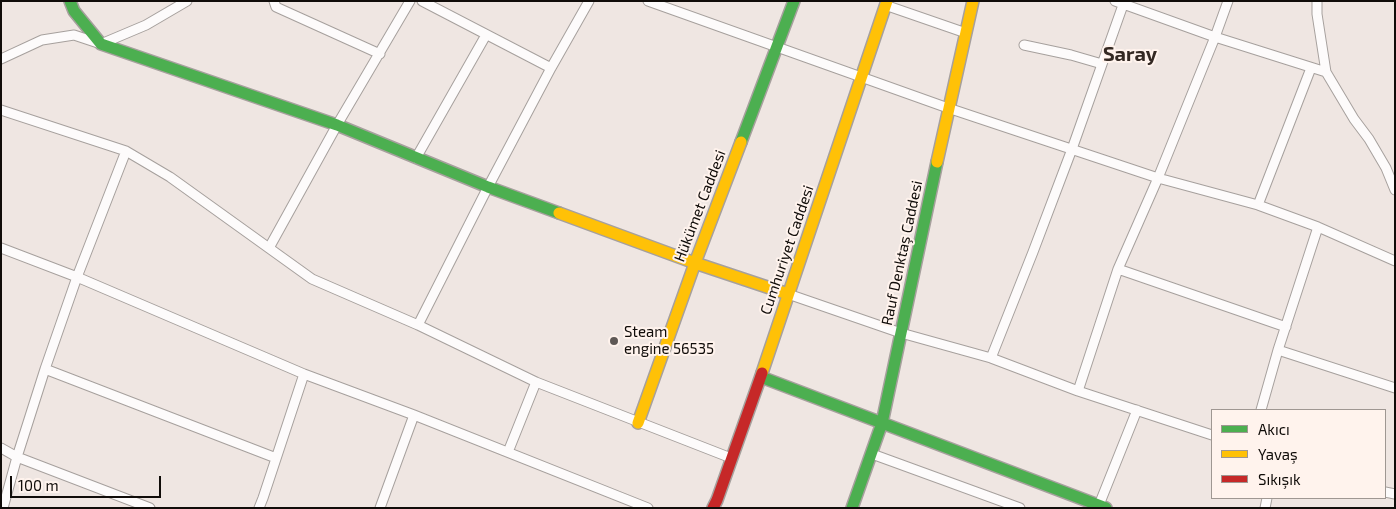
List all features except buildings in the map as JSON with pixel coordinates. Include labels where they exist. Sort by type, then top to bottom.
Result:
[{"type":"street","points":[[70,1],[74,11],[101,44]]},
{"type":"street","points":[[101,44],[146,25],[187,1]]},
{"type":"street","points":[[274,1],[276,7],[380,54]]},
{"type":"street","points":[[269,248],[337,125],[410,1]]},
{"type":"street","points":[[422,1],[551,68]]},
{"type":"street","points":[[418,324],[551,68],[589,1]]},
{"type":"street","points":[[648,1],[948,108],[1158,178],[1258,204],[1395,260]]},
{"type":"street","name":"Hükümet Caddesi","points":[[638,423],[695,263],[794,1]]},
{"type":"street","name":"Rauf Denktaş Caddesi","points":[[852,508],[882,423],[948,108],[973,1]]},
{"type":"street","points":[[1078,391],[1118,269],[1158,178],[1215,38],[1228,1]]},
{"type":"street","points":[[1317,1],[1317,14],[1326,72],[1354,119],[1369,138],[1386,168],[1395,190]]},
{"type":"street","points":[[886,3],[966,33]]},
{"type":"street","name":"Cumhuriyet Caddesi","points":[[713,508],[761,377],[886,3]]},
{"type":"street","points":[[991,358],[1072,149],[1102,64],[1119,3],[1215,38],[1326,72]]},
{"type":"street","points":[[1,59],[42,40],[74,35],[337,125],[488,187],[695,263],[901,333],[991,358],[1078,391],[1211,435]]},
{"type":"street","points":[[416,158],[486,35]]},
{"type":"street","points":[[1024,45],[1102,64]]},
{"type":"street","points":[[1258,204],[1311,68]]},
{"type":"street","points":[[1,110],[126,151],[170,177],[312,279],[418,324],[536,382],[731,458]]},
{"type":"street","points":[[3,508],[17,456],[76,277],[126,151]]},
{"type":"street","points":[[1262,409],[1278,350],[1318,227]]},
{"type":"street","points":[[1,248],[76,277],[304,374],[414,414],[648,508]]},
{"type":"street","points":[[1118,269],[1286,327]]},
{"type":"street","points":[[1278,350],[1395,388]]},
{"type":"street","points":[[45,369],[276,458]]},
{"type":"street","points":[[259,508],[304,374]]},
{"type":"street","points":[[761,377],[1102,506],[1137,410]]},
{"type":"street","points":[[508,452],[536,382]]},
{"type":"street","points":[[380,508],[414,414]]},
{"type":"street","points":[[1,448],[123,503],[150,508]]},
{"type":"street","points":[[872,454],[1020,508]]},
{"type":"traffic: fast","points":[[70,1],[74,11],[101,44],[337,125],[488,187],[559,213]]},
{"type":"traffic: fast","points":[[741,142],[794,1]]},
{"type":"traffic: fast","points":[[852,508],[882,423],[937,162]]},
{"type":"traffic: fast","points":[[761,377],[1106,508]]},
{"type":"traffic: slow","points":[[762,373],[887,1]]},
{"type":"traffic: slow","points":[[937,162],[973,1]]},
{"type":"traffic: slow","points":[[638,423],[695,263],[741,142]]},
{"type":"traffic: slow","points":[[559,213],[695,263],[788,294]]},
{"type":"traffic: jam","points":[[713,508],[762,373]]},
{"type":"place","name":"Steam engine 56535","points":[[614,341]]},
{"type":"district","name":"Saray","points":[[1130,54]]}]
